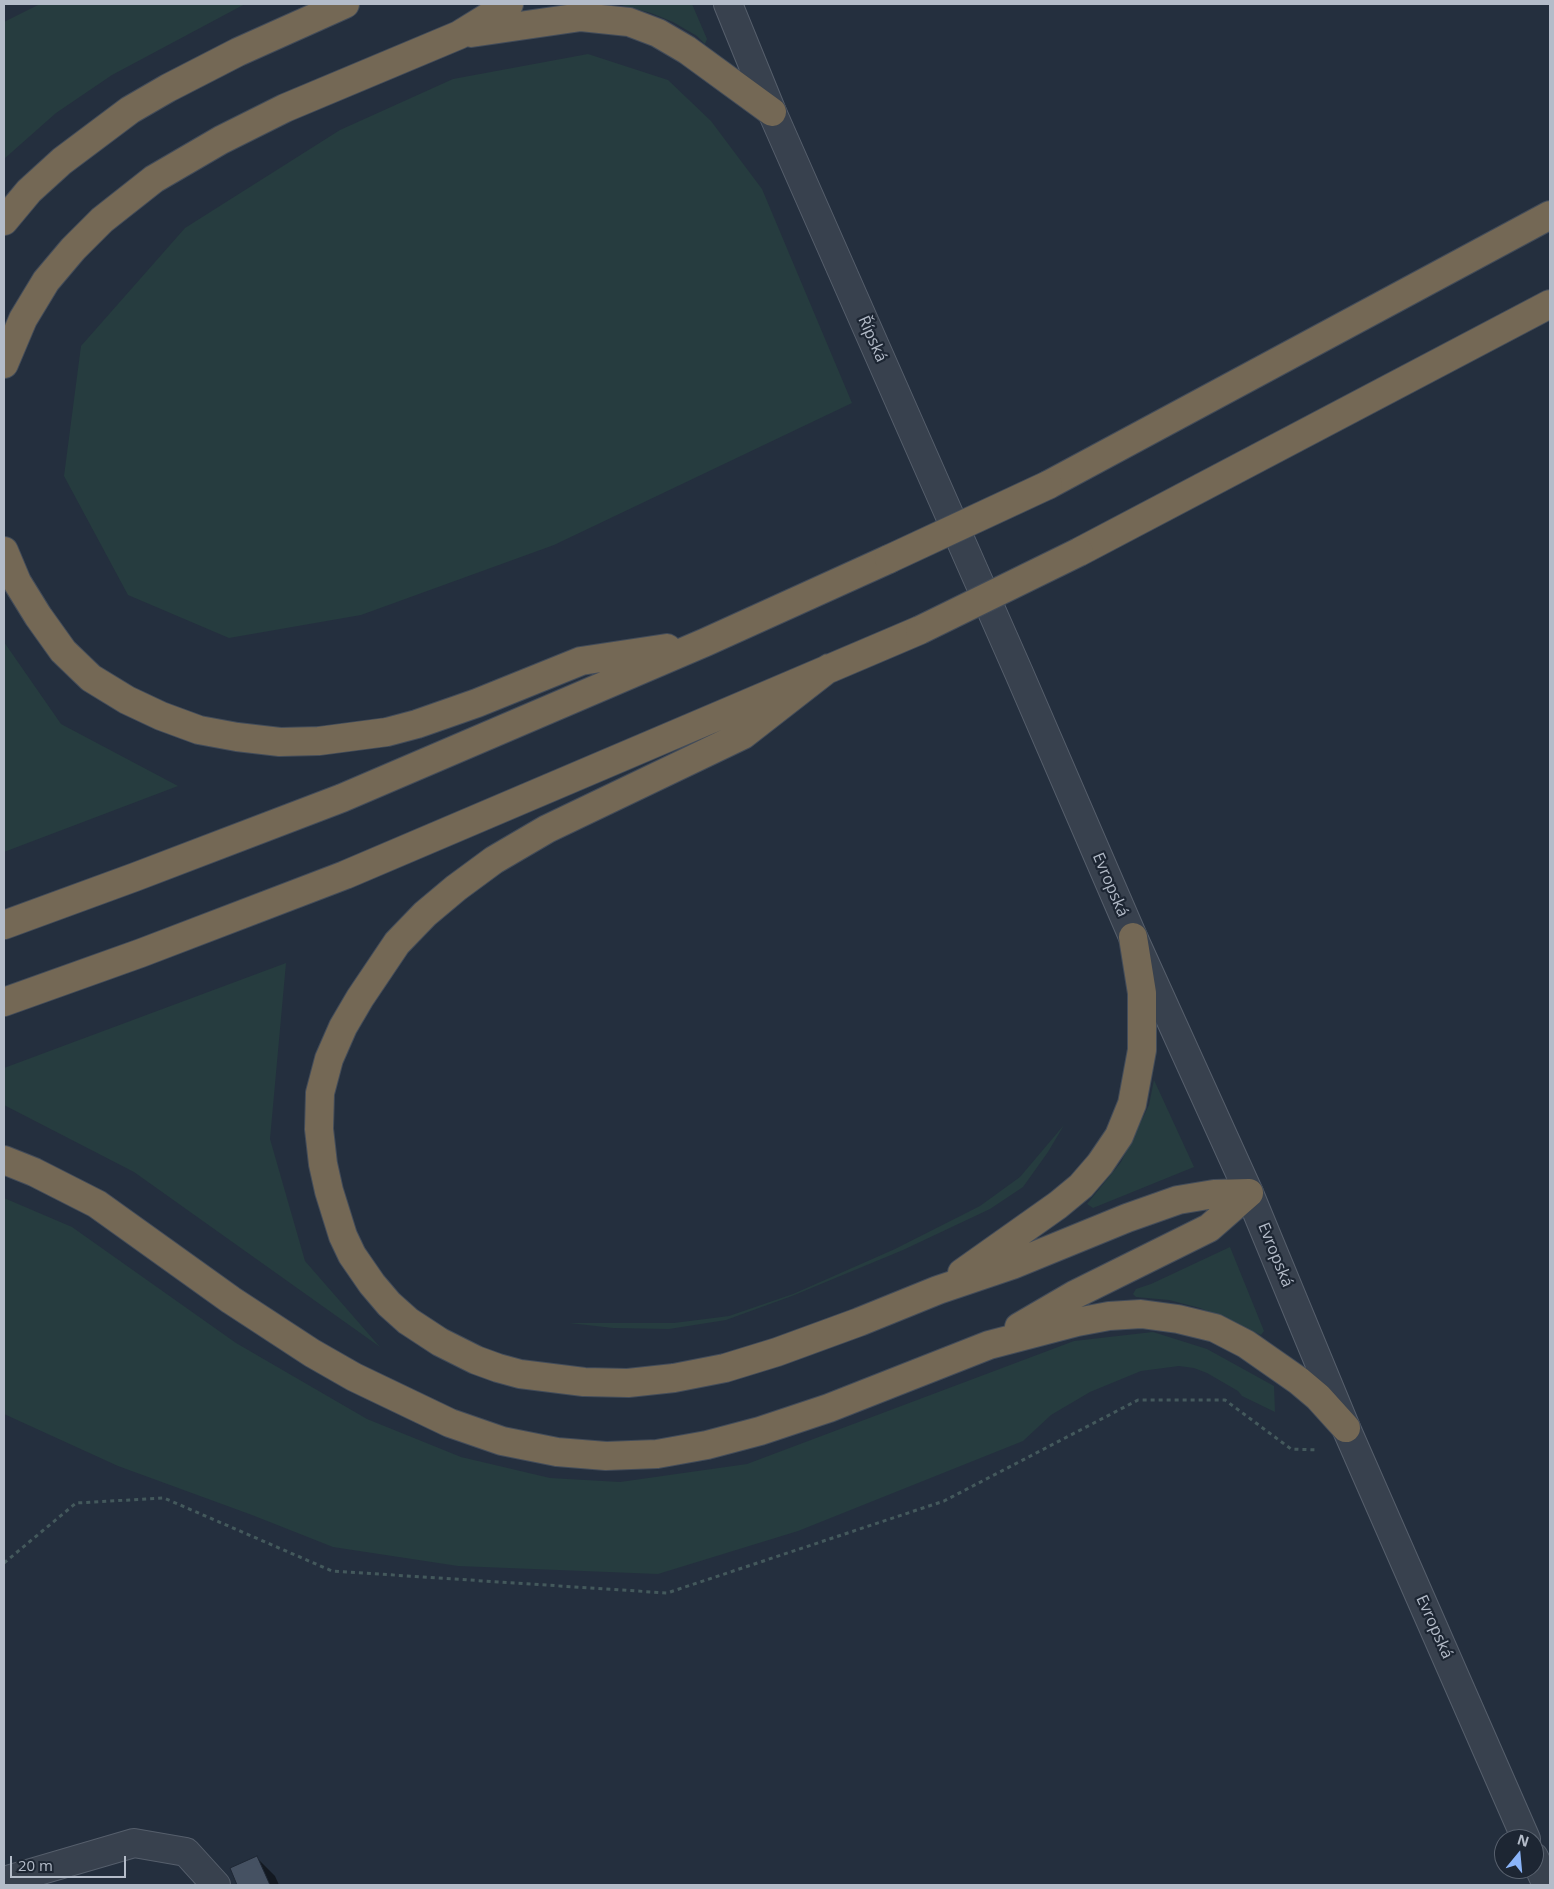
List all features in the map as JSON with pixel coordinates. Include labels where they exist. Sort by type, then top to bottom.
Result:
[{"type":"highway","points":[[4,221],[29,191],[62,161],[130,110],[238,52],[345,4]]},
{"type":"highway","points":[[4,364],[23,319],[46,281],[73,249],[102,220],[154,180],[212,145],[284,108],[459,35],[509,4]]},
{"type":"highway","points":[[459,35],[581,17],[629,22],[658,33],[687,50],[772,112]]},
{"type":"highway","points":[[4,925],[342,798],[706,642],[890,559],[1048,484],[1550,215]]},
{"type":"highway","points":[[4,1002],[141,953],[344,875],[539,794],[920,630],[1079,552],[1550,304]]},
{"type":"highway","points":[[4,551],[17,582],[38,616],[63,651],[91,678],[127,700],[161,716],[199,730],[237,737],[280,742],[319,741],[387,732],[477,704],[582,661],[706,642]]},
{"type":"highway","points":[[830,668],[743,735],[548,829],[494,860],[425,914],[397,943],[343,1027],[330,1059],[320,1093],[319,1129],[323,1164],[334,1209],[352,1255],[372,1284],[389,1304],[408,1321],[446,1346],[476,1360],[520,1374],[584,1382],[628,1383],[674,1378],[725,1368],[778,1352],[938,1290],[1012,1265],[1127,1218],[1178,1200],[1214,1194],[1249,1193]]},
{"type":"highway","points":[[938,1290],[1066,1199],[1100,1164],[1119,1136],[1132,1104],[1142,1050],[1142,993],[1133,937]]},
{"type":"highway","points":[[4,1160],[34,1172],[97,1204],[231,1300],[312,1353],[354,1377],[450,1423],[502,1441],[557,1452],[615,1456],[657,1454],[708,1445],[760,1431],[829,1408],[990,1344],[1077,1322],[1109,1316],[1142,1314],[1178,1319],[1215,1328],[1246,1344],[1299,1381],[1318,1397],[1351,1439]]},
{"type":"highway","points":[[990,1344],[1074,1295],[1209,1228],[1249,1193]]},
{"type":"street","name":"Řípská","points":[[728,4],[772,112],[1019,673]]},
{"type":"street","name":"Evropská","points":[[1019,673],[1133,937],[1249,1193],[1351,1439],[1522,1829]]},
{"type":"street","points":[[4,1881],[134,1843],[186,1852],[216,1885]]},
{"type":"path","points":[[4,1564],[76,1503],[164,1498],[332,1571],[667,1593],[944,1501],[1138,1400],[1225,1400],[1290,1449],[1351,1439]]},
{"type":"green space","points":[[40,4],[245,4],[112,75],[56,113],[4,159],[4,22]]},
{"type":"green space","points":[[617,4],[692,4],[707,39],[705,44],[697,36],[673,22],[651,13]]},
{"type":"green space","points":[[588,54],[668,80],[711,121],[762,189],[852,403],[554,545],[361,615],[229,638],[128,595],[64,476],[81,346],[185,228],[340,130],[453,79]]},
{"type":"green space","points":[[4,642],[61,724],[178,786],[4,852]]},
{"type":"green space","points":[[286,963],[270,1139],[305,1261],[380,1347],[134,1172],[4,1105],[4,1068]]},
{"type":"green space","points":[[1154,1080],[1194,1167],[1093,1208],[1087,1204],[1121,1162],[1149,1105]]},
{"type":"green space","points":[[1064,1125],[1048,1152],[1023,1187],[990,1209],[903,1250],[792,1296],[726,1320],[669,1329],[613,1328],[569,1323],[674,1323],[729,1316],[793,1294],[895,1249],[980,1206],[1020,1177]]},
{"type":"green space","points":[[4,1198],[72,1227],[236,1343],[367,1419],[461,1457],[550,1478],[620,1482],[747,1464],[1074,1341],[1153,1332],[1207,1349],[1274,1386],[1275,1412],[1242,1396],[1238,1391],[1207,1373],[1194,1368],[1179,1366],[1141,1371],[1090,1392],[1051,1415],[1023,1441],[798,1531],[658,1574],[458,1566],[333,1547],[118,1466],[4,1414]]},
{"type":"green space","points":[[1230,1247],[1264,1331],[1261,1335],[1200,1308],[1169,1300],[1136,1297],[1133,1294],[1136,1289],[1151,1284]]},
{"type":"building","points":[[257,1856],[270,1885],[237,1885],[230,1868]]}]
